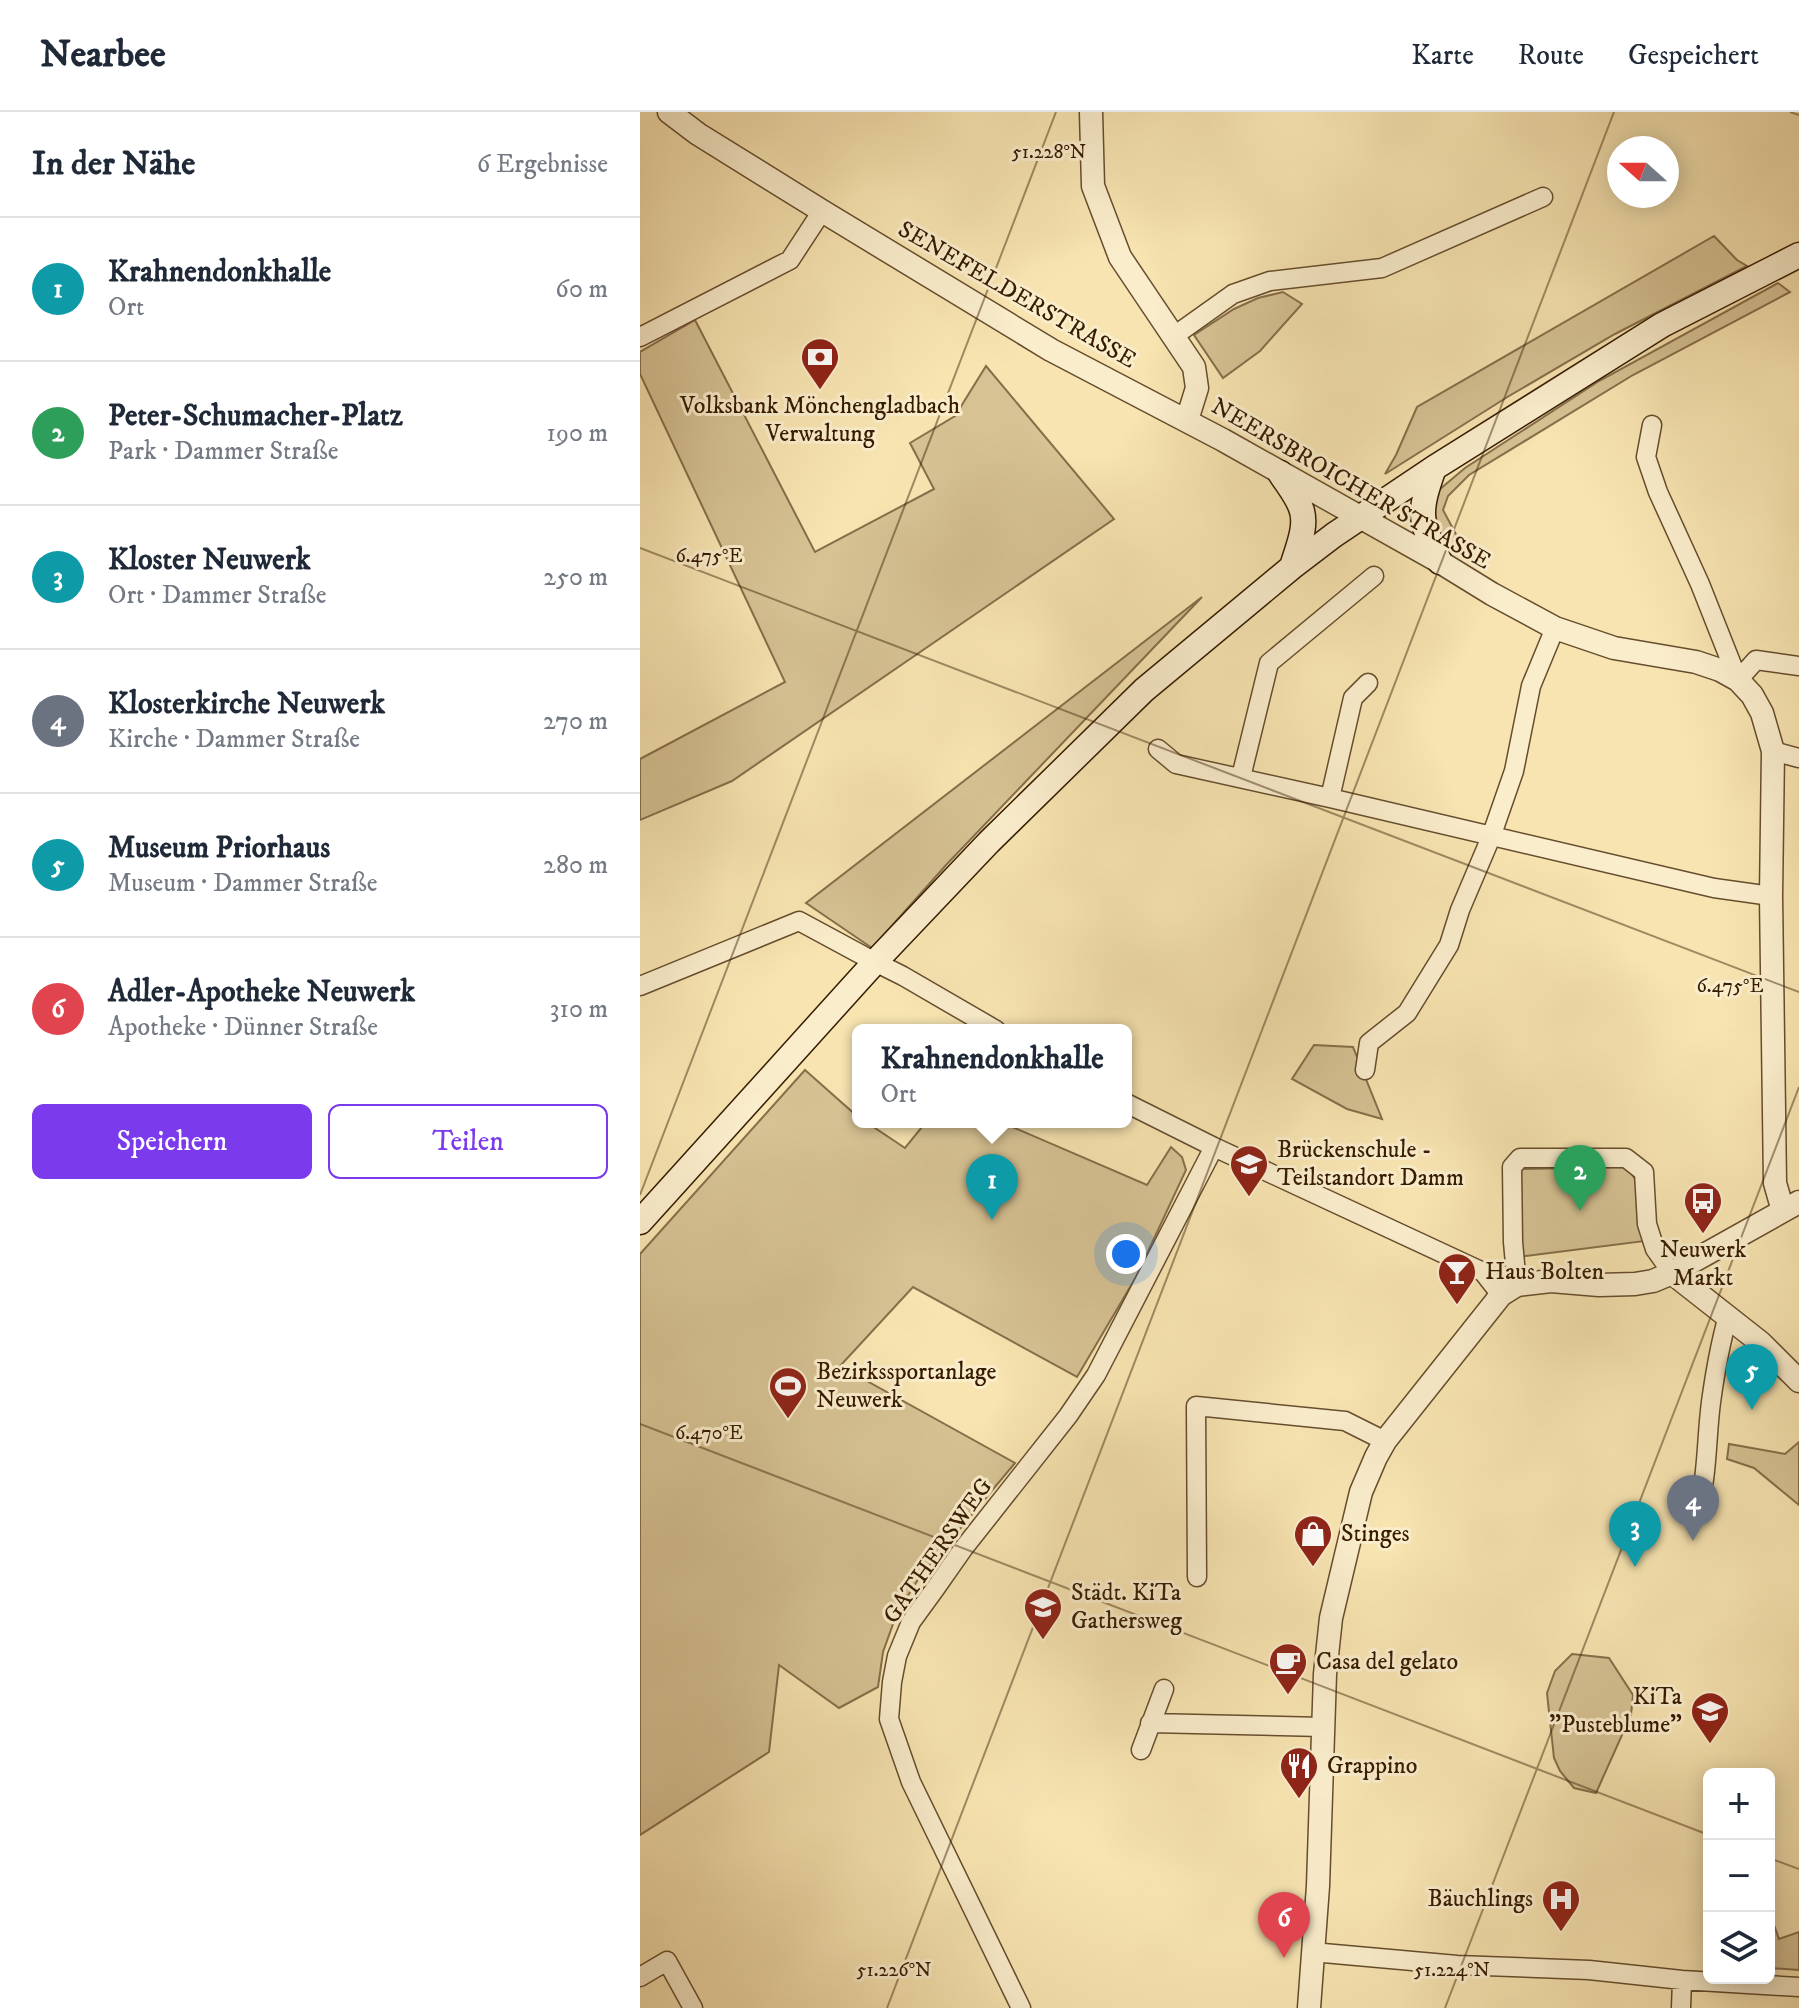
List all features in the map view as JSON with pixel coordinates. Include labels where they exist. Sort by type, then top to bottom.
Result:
[{"type":"main road","points":[[640,1222],[875,962],[989,842],[1144,690],[1292,567],[1434,468],[1662,325],[1799,255]]},
{"type":"main road","points":[[1434,468],[1424,494],[1422,515],[1424,529],[1440,562]]},
{"type":"main road","points":[[1280,473],[1301,507],[1304,519],[1292,567]]},
{"type":"street","name":"SENEFELDERSTRASSE","points":[[669,112],[698,134],[1051,350],[1187,420]]},
{"type":"street","name":"NEERSBROICHER STRASSE","points":[[1091,112],[1093,186],[1120,257],[1194,367],[1197,388],[1187,420],[1555,628],[1614,648],[1696,662],[1738,680]]},
{"type":"street","points":[[1174,336],[1233,294],[1270,281],[1382,268],[1543,197]]},
{"type":"street","points":[[640,337],[790,260],[822,211]]},
{"type":"street","points":[[1132,1106],[1483,1272],[1509,1290],[1551,1281],[1599,1285],[1653,1281],[1791,1206],[1775,1183],[1771,896],[1773,751],[1762,713],[1752,695],[1738,680],[1700,584],[1658,492],[1646,457],[1652,425]]},
{"type":"street","points":[[1241,777],[1269,663],[1374,576]]},
{"type":"street","points":[[1365,1070],[1369,1043],[1407,1013],[1449,945],[1514,771],[1531,686],[1555,628]]},
{"type":"street","points":[[1738,680],[1756,660],[1799,666]]},
{"type":"street","points":[[1330,798],[1353,698],[1368,683]]},
{"type":"street","points":[[1158,749],[1176,764],[1714,888],[1771,896]]},
{"type":"street","points":[[1773,751],[1799,758]]},
{"type":"street","points":[[640,986],[799,921],[986,1024]]},
{"type":"street","name":"GATHERSWEG","points":[[1021,2008],[911,1782],[889,1719],[897,1656],[911,1622],[1096,1375],[1214,1147]]},
{"type":"street","points":[[1309,2008],[1318,1886],[1325,1674],[1331,1618],[1361,1492],[1385,1441],[1509,1290],[1513,1242],[1512,1167],[1520,1158],[1626,1158],[1644,1172],[1647,1224],[1655,1249],[1672,1273],[1761,1343],[1799,1381]]},
{"type":"street","points":[[1697,1514],[1704,1489],[1711,1403],[1728,1316]]},
{"type":"street","points":[[1197,1577],[1196,1406],[1345,1421],[1385,1441]]},
{"type":"street","points":[[1141,1750],[1164,1689]]},
{"type":"street","points":[[1150,1723],[1323,1727]]},
{"type":"street","points":[[1312,1952],[1457,1965],[1589,1970],[1682,1980],[1799,1987]]},
{"type":"street","points":[[640,1977],[667,1961],[693,2008]]},
{"type":"street","points":[[1681,2008],[1682,1980]]},
{"type":"shaded area","points":[[1714,236],[1747,266],[1615,334],[1385,474],[1417,407]]},
{"type":"shaded area","points":[[1778,283],[1790,292],[1633,375],[1469,475],[1448,496],[1443,510],[1458,538],[1463,556],[1438,542],[1430,527],[1435,487],[1440,489],[1465,468],[1599,381]]},
{"type":"shaded area","points":[[1283,292],[1302,304],[1260,351],[1223,378],[1194,335],[1234,309],[1258,298]]},
{"type":"shaded area","points":[[695,320],[815,552],[934,489],[910,443],[955,416],[986,366],[1114,519],[732,781],[640,820],[640,759],[785,682],[640,374],[640,352]]},
{"type":"shaded area","points":[[1202,597],[947,864],[872,948],[806,903]]},
{"type":"shaded area","points":[[1314,1045],[1353,1047],[1382,1119],[1347,1109],[1292,1079]]},
{"type":"shaded area","name":"Bezirkssportanlage Neuwerk","points":[[805,1070],[852,1112],[852,1128],[875,1128],[905,1148],[921,1128],[1015,1128],[1147,1185],[1171,1147],[1182,1157],[1186,1170],[1136,1277],[1077,1377],[913,1287],[840,1366],[1015,1463],[919,1578],[897,1613],[883,1652],[878,1687],[839,1708],[779,1665],[769,1752],[640,1835],[640,1254]]},
{"type":"shaded area","points":[[1627,1167],[1637,1182],[1645,1241],[1519,1257],[1519,1169]]},
{"type":"shaded area","points":[[1799,1442],[1799,1505],[1754,1468],[1727,1459],[1729,1444],[1785,1454]]},
{"type":"shaded area","points":[[1572,1654],[1609,1658],[1633,1695],[1631,1715],[1596,1793],[1574,1788],[1554,1758],[1547,1693],[1555,1671]]},
{"type":"shaded area","points":[[1775,1928],[1779,1939],[1799,1932],[1799,1970],[1775,1968]]},
{"type":"place","name":"Volksbank Mönchengladbach Verwaltung","points":[[820,391]]},
{"type":"place","name":"Brückenschule - Teilstandort Damm","points":[[1249,1198]]},
{"type":"place","name":"Peter-Schumacher-Platz","points":[[1580,1211]]},
{"type":"place","name":"Krahnendonkhalle","points":[[992,1220]]},
{"type":"place","name":"Neuwerk Markt","points":[[1703,1235]]},
{"type":"place","name":"Haus Bolten","points":[[1457,1306]]},
{"type":"place","name":"Museum Priorhaus","points":[[1752,1410]]},
{"type":"place","name":"Bezirkssportanlage Neuwerk","points":[[788,1420]]},
{"type":"place","name":"Klosterkirche Neuwerk","points":[[1693,1541]]},
{"type":"place","name":"Kloster Neuwerk","points":[[1635,1567]]},
{"type":"place","name":"Stinges","points":[[1313,1568]]},
{"type":"place","name":"Städt. KiTa Gathersweg","points":[[1043,1641]]},
{"type":"place","name":"Casa del gelato","points":[[1288,1696]]},
{"type":"place","name":"KiTa \"Pusteblume\"","points":[[1710,1745]]},
{"type":"place","name":"Grappino","points":[[1299,1800]]},
{"type":"place","name":"Bäuchlings","points":[[1561,1933]]},
{"type":"place","name":"Adler-Apotheke Neuwerk","points":[[1284,1958]]}]
